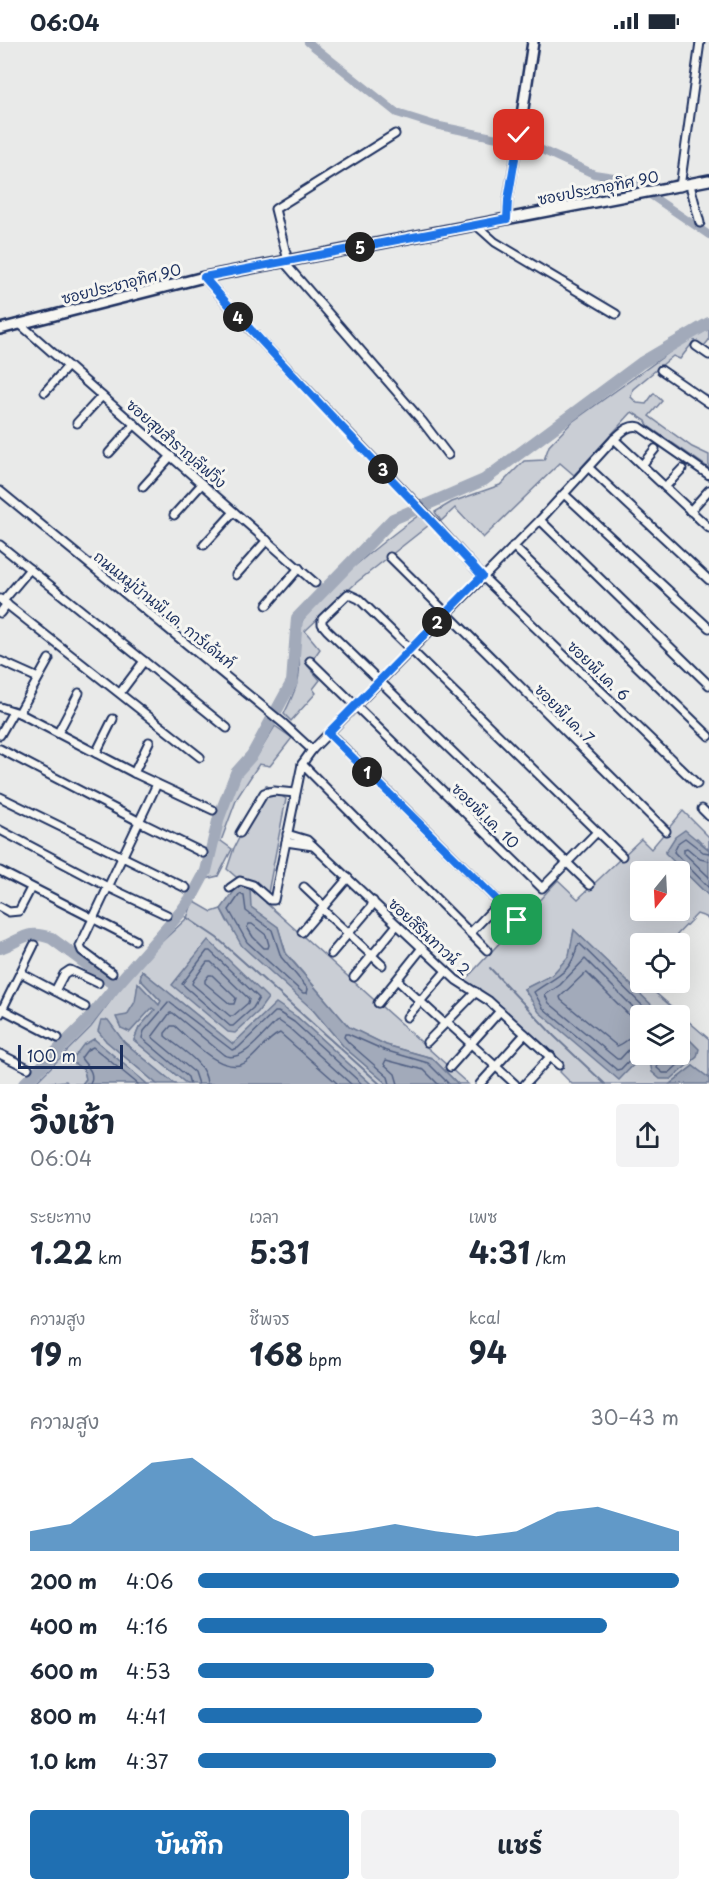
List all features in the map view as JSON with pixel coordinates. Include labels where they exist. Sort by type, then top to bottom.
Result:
[{"type":"street","points":[[507,219],[532,42]]},
{"type":"street","points":[[699,224],[685,186],[700,42]]},
{"type":"street","points":[[395,134],[275,209],[286,261],[448,454]]},
{"type":"street","name":"ซอยประชาอุทิศ 90","points":[[0,329],[204,277],[709,180]]},
{"type":"street","points":[[476,225],[495,242],[616,314]]},
{"type":"street","points":[[204,277],[245,324],[431,519],[482,576]]},
{"type":"street","name":"ซอยสุขสำราญลีฟวิ่ง","points":[[20,324],[315,583]]},
{"type":"street","points":[[696,346],[709,355]]},
{"type":"street","points":[[45,392],[68,366]]},
{"type":"street","points":[[661,370],[709,404]]},
{"type":"street","points":[[76,423],[102,396]]},
{"type":"street","points":[[109,453],[135,424]]},
{"type":"street","points":[[230,888],[240,881],[250,884],[270,900],[274,900],[302,764],[312,750],[540,520],[614,439],[628,428],[640,427],[709,475]]},
{"type":"street","points":[[614,439],[709,528]]},
{"type":"street","points":[[642,465],[655,449]]},
{"type":"street","points":[[143,487],[171,456]]},
{"type":"street","points":[[589,468],[709,580]]},
{"type":"street","points":[[664,487],[682,469]]},
{"type":"street","points":[[174,515],[202,484]]},
{"type":"street","points":[[690,511],[709,490]]},
{"type":"street","name":"ถนนหมู่บ้านพี.เค. การ์เด้นท์","points":[[0,491],[264,707],[312,750]]},
{"type":"street","points":[[564,494],[709,628]]},
{"type":"street","points":[[204,545],[234,512]]},
{"type":"street","points":[[540,520],[709,685]]},
{"type":"street","points":[[236,575],[267,540]]},
{"type":"street","points":[[0,545],[227,728]]},
{"type":"street","points":[[513,546],[709,736]]},
{"type":"street","name":"ซอยพี.เค. 7","points":[[390,557],[666,831]]},
{"type":"street","points":[[267,605],[299,568]]},
{"type":"street","points":[[0,614],[3,601],[30,569]]},
{"type":"street","name":"ซอยพี.เค. 6","points":[[482,576],[697,784]]},
{"type":"street","points":[[590,885],[322,624],[322,618],[327,613],[348,594],[359,599],[622,856]]},
{"type":"street","points":[[3,601],[200,757]]},
{"type":"street","points":[[1,658],[38,678]]},
{"type":"street","points":[[0,735],[49,659]]},
{"type":"street","points":[[120,693],[144,661]]},
{"type":"street","points":[[310,661],[355,706]]},
{"type":"street","points":[[58,733],[79,693]]},
{"type":"street","name":"ซอยพี.เค. 10","points":[[355,706],[542,888],[597,832]]},
{"type":"street","points":[[0,707],[16,712],[134,773],[213,810]]},
{"type":"street","points":[[96,753],[113,719]]},
{"type":"street","points":[[328,733],[517,920]]},
{"type":"street","points":[[134,773],[149,742]]},
{"type":"street","points":[[0,748],[203,853]]},
{"type":"street","points":[[302,764],[488,950]]},
{"type":"street","points":[[112,973],[80,948],[158,784]]},
{"type":"street","points":[[240,833],[264,793],[273,791],[295,793]]},
{"type":"street","points":[[0,797],[186,888]]},
{"type":"street","points":[[702,809],[709,816]]},
{"type":"street","points":[[0,830],[108,887],[167,915]]},
{"type":"street","name":"ซอยสิรินทาวน์ 2","points":[[286,838],[307,840],[446,971],[500,1011],[559,1065]]},
{"type":"street","points":[[0,871],[135,940]]},
{"type":"street","points":[[302,932],[348,878]]},
{"type":"street","points":[[304,887],[348,934],[382,965]]},
{"type":"street","points":[[0,907],[9,912],[19,911],[32,888]]},
{"type":"street","points":[[331,954],[373,902]]},
{"type":"street","points":[[470,933],[499,903]]},
{"type":"street","points":[[354,977],[397,925]]},
{"type":"street","points":[[34,945],[1,1012],[58,1038]]},
{"type":"street","points":[[378,1003],[422,948]]},
{"type":"street","points":[[55,991],[64,974],[70,970],[98,983]]},
{"type":"street","points":[[407,1017],[446,971]]},
{"type":"street","points":[[21,973],[85,1007]]},
{"type":"street","points":[[397,980],[514,1084]]},
{"type":"street","points":[[427,1042],[476,992]]},
{"type":"street","points":[[450,1067],[500,1011]]},
{"type":"street","points":[[480,1084],[525,1034]]},
{"type":"street","points":[[0,1054],[28,1068]]},
{"type":"street","points":[[525,1084],[551,1056]]},
{"type":"shaded area","points":[[709,329],[709,340],[704,346],[694,341],[680,359],[673,356],[633,389],[631,397],[637,403],[646,404],[654,393],[662,401],[649,416],[692,447],[709,455],[709,468],[648,426],[646,421],[632,412],[574,475],[560,463],[483,538],[455,508],[441,521],[435,512],[452,502],[500,485],[524,461],[544,460],[549,446],[572,422],[684,342]]},
{"type":"shaded area","points":[[419,515],[429,525],[357,582],[305,631],[320,649],[308,666],[320,680],[313,689],[316,693],[291,721],[284,714],[298,680],[301,624],[320,599],[354,566]]},
{"type":"shaded area","points":[[275,726],[292,738],[270,766],[259,764],[237,798],[221,841],[232,849],[218,876],[206,879],[217,845],[226,802],[242,771],[257,756]]},
{"type":"shaded area","points":[[266,785],[286,799],[266,903],[468,1084],[458,1084],[432,1058],[386,1045],[349,1027],[286,953],[278,927],[250,907],[250,889],[227,869],[234,848]]},
{"type":"shaded area","points":[[683,811],[709,837],[709,850],[697,838],[666,853],[674,861],[630,861],[630,921],[690,921],[690,877],[709,896],[709,921],[706,917],[697,914],[679,933],[630,933],[630,984],[574,930],[569,956],[552,975],[524,989],[619,1079],[633,1065],[654,1065],[671,1079],[678,1065],[690,1065],[690,1023],[709,1039],[709,1078],[693,1066],[670,1084],[572,1084],[560,1072],[563,1067],[546,1046],[465,980],[558,880],[578,899],[641,839],[651,849]]},
{"type":"shaded area","points":[[193,901],[212,912],[221,909],[227,921],[313,1010],[345,1048],[387,1084],[371,1084],[297,1017],[233,1044],[142,971],[140,979],[161,1001],[159,1005],[138,983],[136,1002],[127,1016],[117,1017],[121,1028],[152,1008],[155,1010],[139,1028],[134,1040],[187,1084],[175,1084],[124,1042],[107,1020],[106,1041],[157,1084],[147,1084],[94,1039],[71,1061],[84,1070],[86,1079],[82,1084],[68,1084],[66,1081],[34,1084],[91,1027],[138,964],[187,918]]},
{"type":"shaded area","points":[[639,993],[656,993],[670,1005],[652,1005]]},
{"type":"water","points":[[685,830],[709,850],[709,896],[690,877],[690,861],[673,861],[665,853],[675,837]]},
{"type":"water","points":[[241,882],[250,889],[251,907],[278,927],[286,954],[349,1027],[386,1045],[432,1058],[458,1084],[387,1084],[345,1048],[313,1010],[242,946],[221,909]]},
{"type":"water","points":[[574,930],[630,984],[630,993],[639,993],[652,1005],[630,1005],[630,1065],[633,1065],[619,1080],[539,1012],[524,989],[552,975],[569,956]]},
{"type":"water","points":[[208,940],[268,998],[258,1012],[235,1033],[228,1032],[172,985]]},
{"type":"water","points":[[142,971],[233,1044],[276,1003],[297,1017],[371,1084],[187,1084],[134,1040],[139,1028],[155,1010],[152,1008],[130,1032],[121,1028],[116,1017],[127,1015],[135,1002],[138,983],[159,1005],[161,1001],[140,979]]},
{"type":"water","points":[[101,1020],[108,1020],[124,1042],[175,1084],[157,1084],[106,1041],[98,1031]]},
{"type":"water","points":[[94,1039],[147,1084],[82,1084],[86,1079],[84,1070],[71,1061],[83,1045]]},
{"type":"water","points":[[690,1040],[699,1049],[697,1057],[690,1063]]},
{"type":"water","points":[[651,1065],[688,1065],[671,1079],[660,1079],[652,1072]]},
{"type":"water","points":[[693,1066],[709,1078],[709,1084],[670,1084]]},
{"type":"waterway","points":[[308,42],[397,113],[435,125],[531,145],[594,174],[627,179],[709,235]]},
{"type":"waterway","points":[[24,1084],[87,1021],[193,895],[206,871],[219,817],[236,773],[252,755],[292,682],[297,618],[393,519],[484,480],[641,363],[709,323]]},
{"type":"waterway","points":[[180,913],[217,938],[380,1084]]},
{"type":"waterway","points":[[0,948],[30,935],[51,938],[116,986]]},
{"type":"waterway","points":[[490,968],[554,1036],[605,1084]]},
{"type":"route","points":[[517,920],[328,733],[482,576],[431,519],[245,324],[204,277],[507,219],[519,135]]}]
